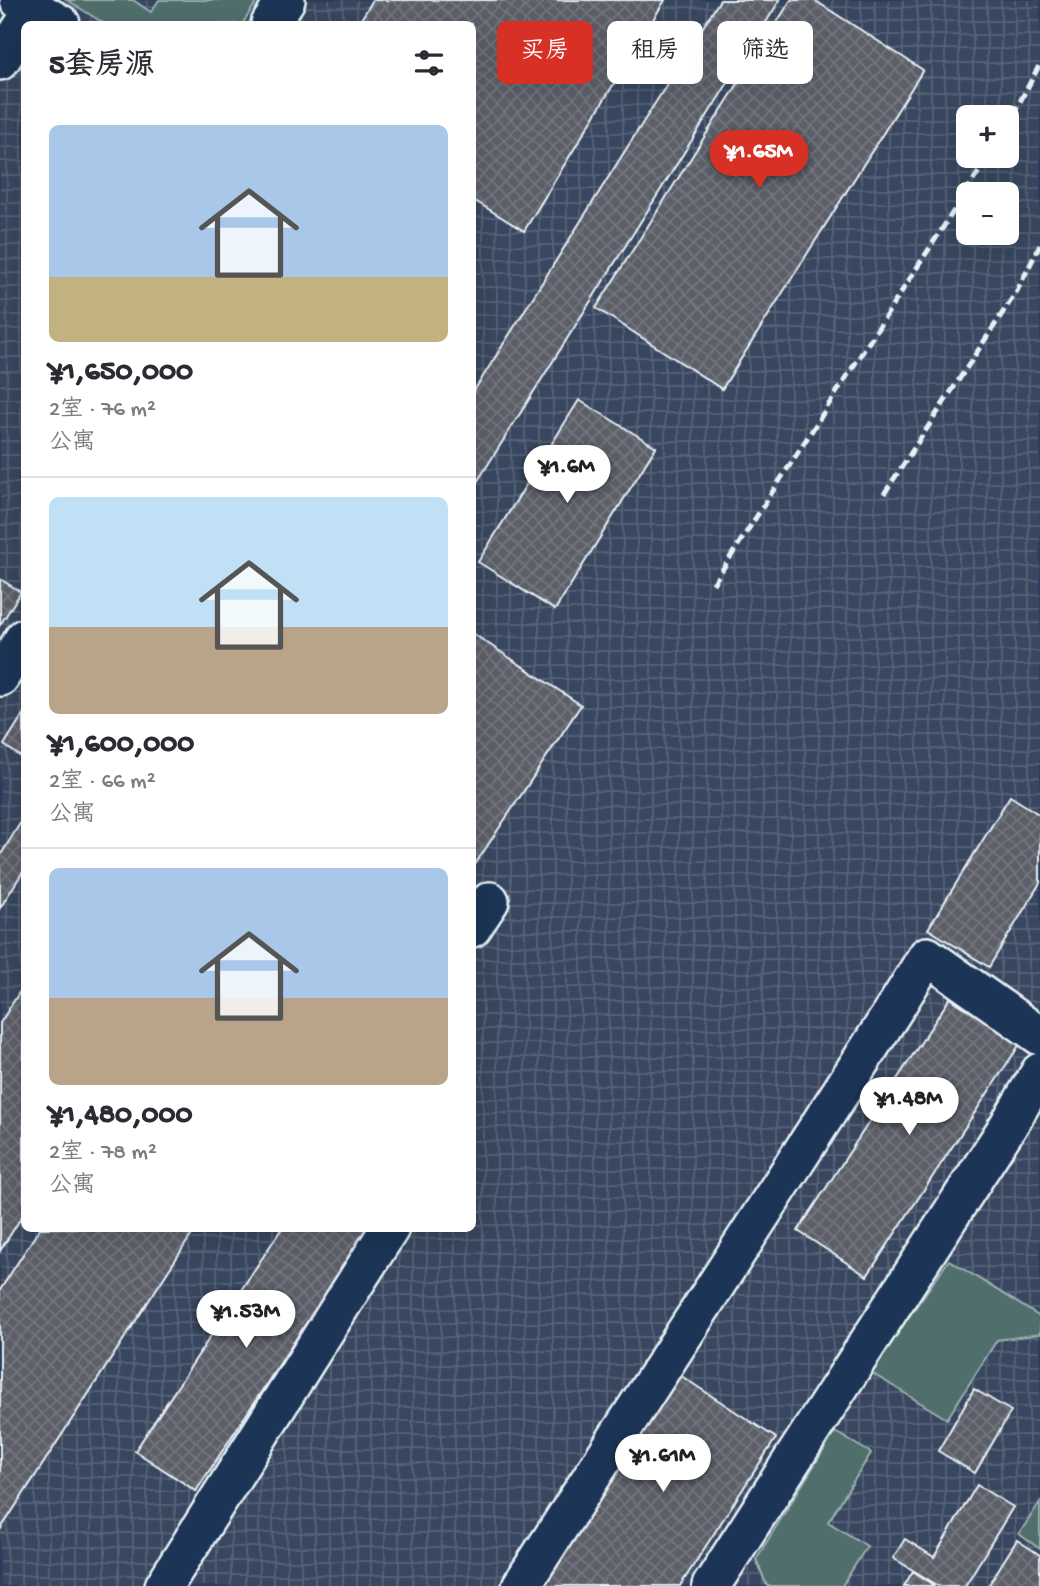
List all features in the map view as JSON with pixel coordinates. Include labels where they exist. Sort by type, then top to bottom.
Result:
[{"type":"lane","points":[[272,21],[286,0]]},
{"type":"lane","points":[[0,61],[21,33]]},
{"type":"lane","points":[[0,677],[21,643]]},
{"type":"lane","points":[[521,1586],[927,956],[1040,1035]]},
{"type":"lane","points":[[711,1586],[1040,1072]]},
{"type":"lane","points":[[164,1586],[387,1232]]},
{"type":"shaded area","points":[[0,0],[1040,0],[1040,1586],[0,1586]]},
{"type":"green space","points":[[67,0],[133,0],[151,12],[159,0],[258,0],[244,21],[100,21]]},
{"type":"green space","points":[[949,1260],[1040,1317],[1040,1334],[997,1340],[947,1419],[870,1372]]},
{"type":"green space","points":[[835,1432],[871,1453],[828,1522],[867,1546],[842,1586],[767,1586],[756,1559]]},
{"type":"green space","points":[[1040,1502],[1040,1549],[1019,1534]]},
{"type":"building","points":[[373,0],[665,0],[652,21],[607,21],[607,84],[614,84],[524,231],[476,201],[476,21],[360,21]]},
{"type":"building","points":[[720,0],[780,0],[767,21],[717,21],[717,84],[727,84],[476,484],[476,388],[667,84],[703,84],[703,27]]},
{"type":"building","points":[[791,0],[814,0],[923,70],[722,389],[596,308],[738,84],[813,84],[813,21],[778,21]]},
{"type":"building","points":[[579,400],[656,447],[555,610],[478,562]]},
{"type":"building","points":[[0,579],[21,592],[0,625]]},
{"type":"building","points":[[476,636],[581,705],[476,863]]},
{"type":"building","points":[[21,718],[21,757],[4,745]]},
{"type":"building","points":[[1010,796],[1040,815],[1040,883],[989,967],[928,929]]},
{"type":"building","points":[[21,822],[21,875],[0,908],[0,856]]},
{"type":"building","points":[[21,990],[21,1218],[0,1251],[0,1023]]},
{"type":"building","points":[[950,998],[1020,1044],[867,1276],[798,1231]]},
{"type":"building","points":[[37,1232],[193,1232],[0,1530],[0,1290]]},
{"type":"building","points":[[279,1232],[366,1232],[196,1491],[135,1451]]},
{"type":"building","points":[[675,1372],[776,1438],[680,1586],[537,1586]]},
{"type":"building","points":[[974,1389],[1011,1411],[975,1473],[938,1451]]},
{"type":"building","points":[[977,1485],[1013,1507],[965,1586],[939,1586],[893,1558],[905,1539],[934,1557]]},
{"type":"building","points":[[1017,1540],[1040,1555],[1040,1586],[988,1586]]},
{"type":"building","points":[[913,1571],[934,1585],[904,1586]]},
{"type":"railway","points":[[1018,105],[1040,64]]},
{"type":"railway","points":[[713,584],[981,168]]},
{"type":"railway","points":[[884,494],[1017,291],[1040,245]]}]
